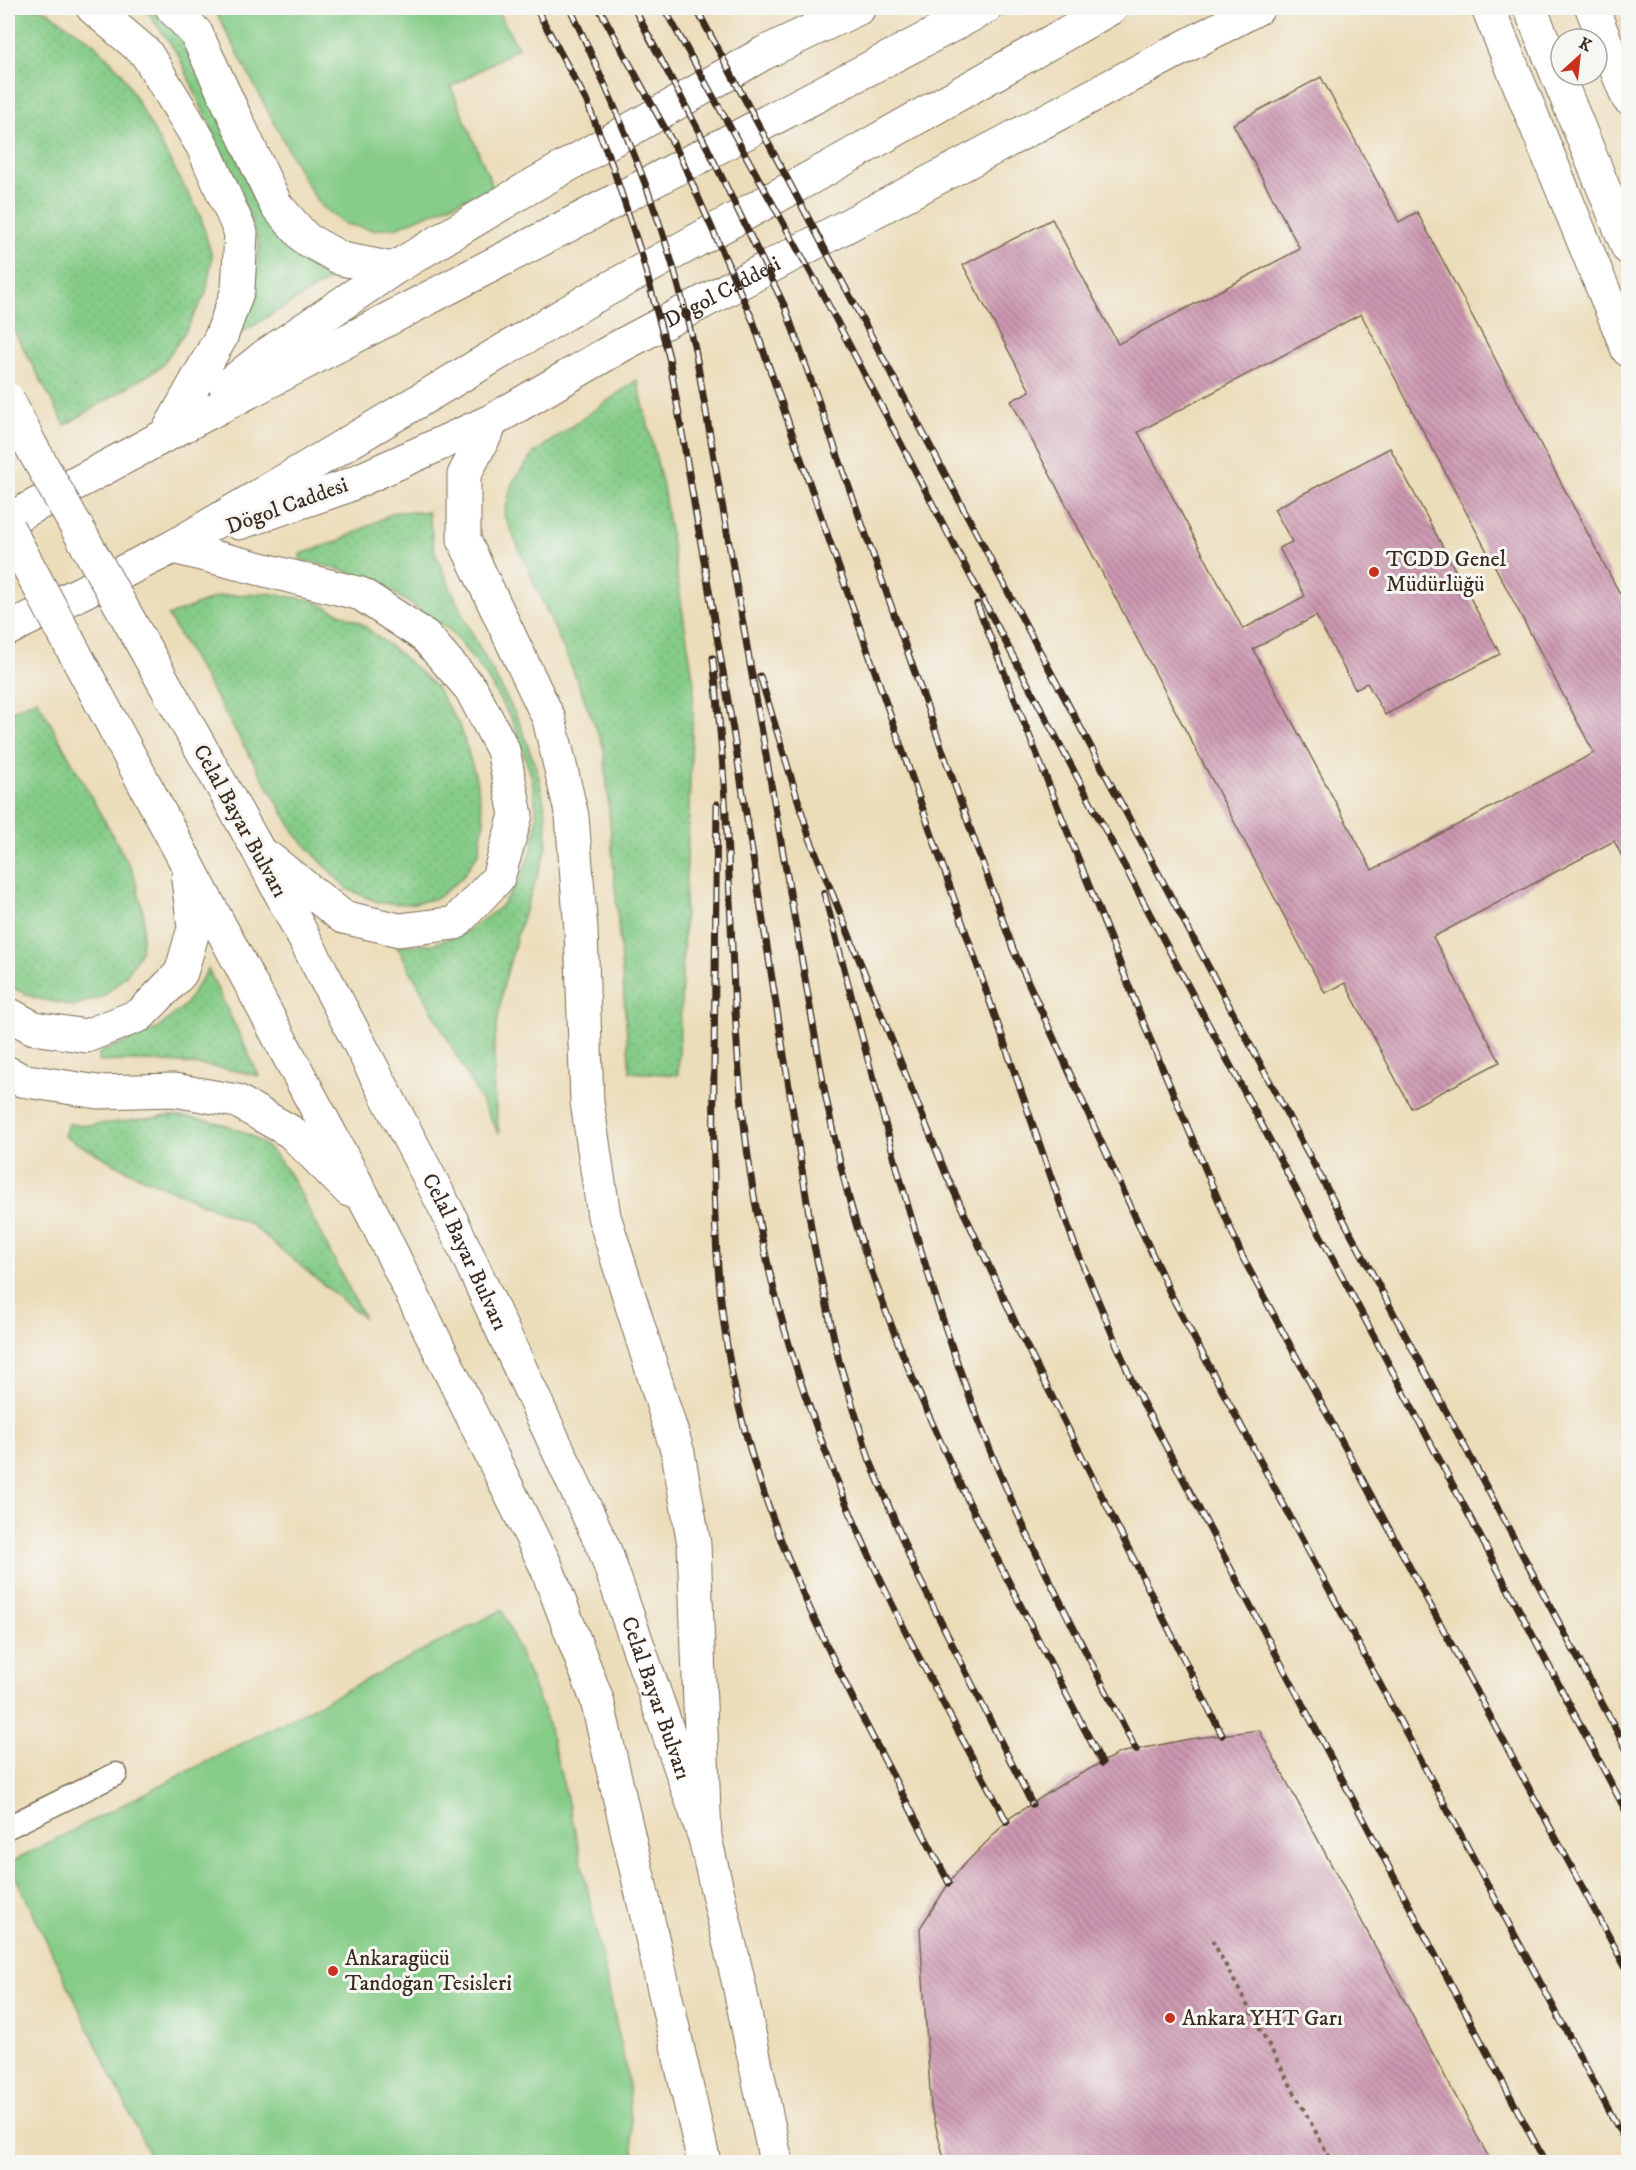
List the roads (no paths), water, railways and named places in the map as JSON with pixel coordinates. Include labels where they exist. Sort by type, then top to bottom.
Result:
[{"type":"main road","points":[[93,8],[146,53],[203,147],[241,233],[238,290],[221,337],[166,435]]},
{"type":"main road","points":[[172,8],[196,33],[276,205],[306,239],[342,259],[393,268]]},
{"type":"main road","points":[[166,435],[265,356],[393,268],[764,53],[859,8]]},
{"type":"main road","points":[[8,520],[166,435],[984,8]]},
{"type":"main road","name":"Dögol Caddesi","points":[[8,629],[172,547],[590,299],[1111,8]]},
{"type":"main road","name":"Dögol Caddesi","points":[[172,547],[342,488],[493,420],[622,345],[1258,8]]},
{"type":"main road","points":[[1488,8],[1629,350]]},
{"type":"main road","points":[[1530,8],[1629,248]]},
{"type":"main road","points":[[1592,8],[1629,98]]},
{"type":"main road","name":"Celal Bayar Bulvarı","points":[[8,400],[41,464],[258,850],[447,1211],[605,1551],[705,1838],[738,1980],[776,2163]]},
{"type":"main road","points":[[493,420],[464,475],[464,540],[549,719],[572,816],[581,930],[586,1102],[604,1216],[678,1453],[694,1544],[705,1838]]},
{"type":"main road","points":[[8,528],[373,1215],[546,1566],[597,1700],[704,2163]]},
{"type":"main road","points":[[172,547],[361,594],[425,636],[471,689],[503,750],[516,815],[498,878],[455,923],[399,930],[343,917],[258,850]]},
{"type":"main road","points":[[8,1014],[34,1028],[86,1036],[140,1015],[181,973],[194,928],[184,858]]},
{"type":"main road","points":[[8,1073],[21,1080],[98,1092],[174,1090],[237,1101],[291,1132],[373,1215]]},
{"type":"lane","points":[[8,1827],[116,1774]]},
{"type":"railway","points":[[536,8],[586,100],[612,165],[641,253],[669,357],[733,730],[814,1246],[839,1361],[869,1458],[915,1570],[1032,1804]]},
{"type":"railway","points":[[570,8],[610,96],[657,216],[695,349],[825,1093],[856,1225],[886,1311],[941,1443],[1003,1572],[1102,1763]]},
{"type":"railway","points":[[599,8],[680,156],[753,321],[1075,1246],[1135,1388],[1545,2162]]},
{"type":"railway","points":[[634,8],[707,147],[785,307],[1013,949],[1171,1295],[1628,2146]]},
{"type":"railway","points":[[664,8],[821,291],[1628,1815]]},
{"type":"railway","points":[[696,8],[1628,1752]]},
{"type":"railway","points":[[977,604],[1148,1034],[1243,1258],[1628,1972]]},
{"type":"railway","points":[[713,658],[725,795],[737,1040],[744,1121],[755,1201],[776,1300],[822,1444],[861,1537],[912,1643],[1007,1822]]},
{"type":"railway","points":[[760,676],[809,836],[946,1174],[1021,1335],[1222,1735]]},
{"type":"railway","points":[[717,804],[714,1179],[720,1293],[731,1369],[747,1437],[767,1504],[793,1569],[852,1696],[949,1883]]},
{"type":"railway","points":[[824,893],[910,1213],[971,1401],[1027,1534],[1136,1750]]},
{"type":"place","name":"TCDD Genel Müdürlüğü","points":[[1374,572]]},
{"type":"place","name":"Ankaragücü Tandoğan Tesisleri","points":[[333,1971]]},
{"type":"place","name":"Ankara YHT Garı","points":[[1170,2018]]}]
